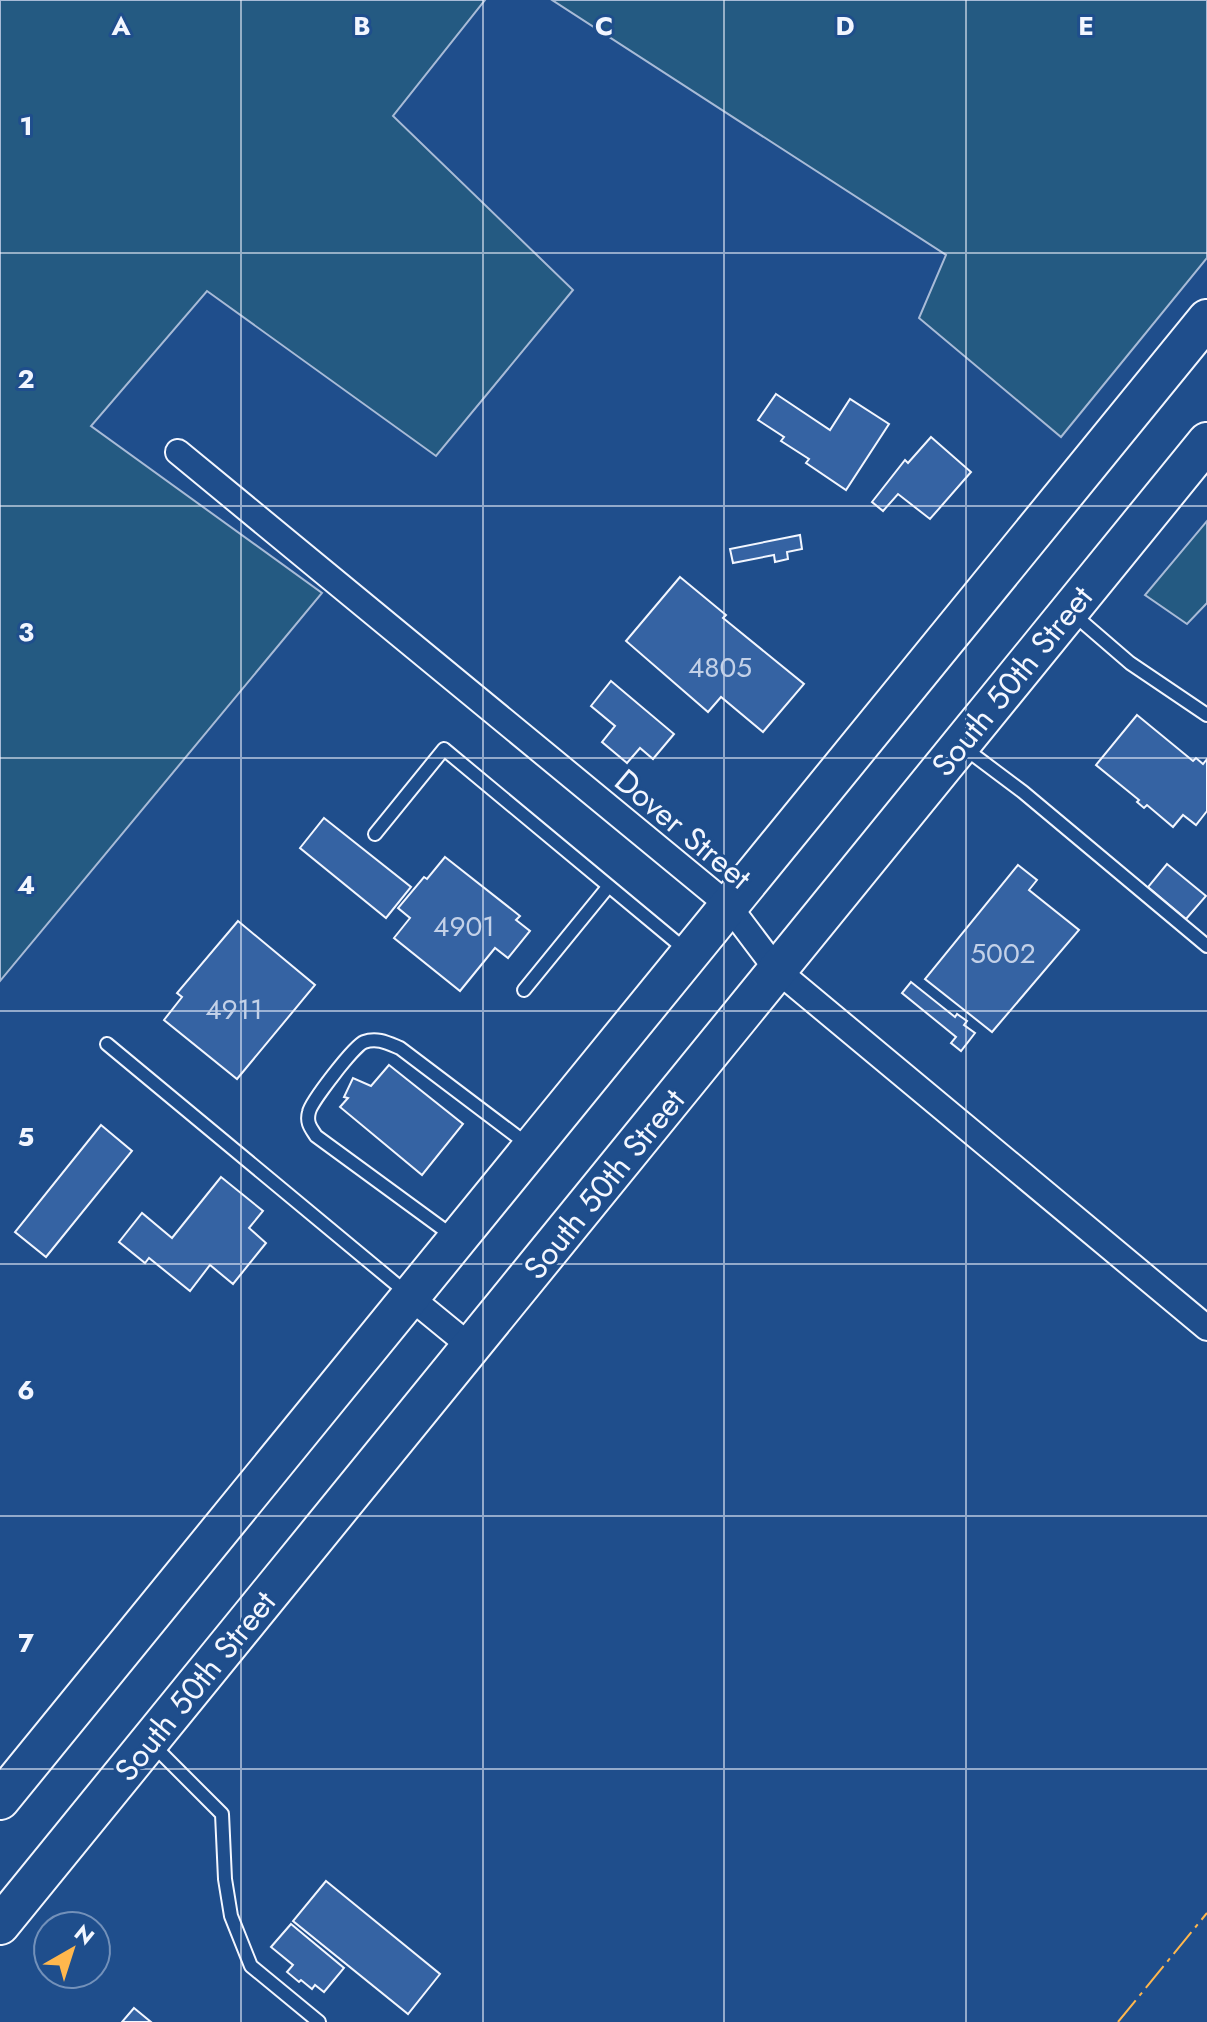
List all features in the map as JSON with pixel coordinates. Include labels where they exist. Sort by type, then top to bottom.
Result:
[{"type":"main road","points":[[0,1800],[1207,319]]},
{"type":"main road","name":"South 50th Street","points":[[0,1925],[1207,442]]},
{"type":"street","name":"Dover Street","points":[[178,452],[728,905],[777,970],[1207,1328]]},
{"type":"street","points":[[410,1297],[471,1347]]},
{"type":"lane","points":[[1069,611],[1130,663],[1207,715]]},
{"type":"lane","points":[[960,745],[1023,792],[1207,946]]},
{"type":"lane","points":[[375,834],[444,749],[690,953]]},
{"type":"lane","points":[[524,990],[608,887]]},
{"type":"lane","points":[[457,1239],[316,1136],[309,1125],[309,1110],[355,1047],[367,1040],[383,1041],[400,1048],[532,1147]]},
{"type":"lane","points":[[107,1044],[410,1297]]},
{"type":"lane","points":[[150,1742],[222,1814],[225,1879],[231,1916],[251,1966],[319,2022]]},
{"type":"shaded area","points":[[0,0],[485,0],[393,116],[573,290],[436,456],[207,291],[91,426],[322,593],[0,981]]},
{"type":"shaded area","points":[[552,0],[1207,0],[1207,258],[1061,437],[919,318],[946,255]]},
{"type":"shaded area","points":[[1207,521],[1207,603],[1187,624],[1145,595]]},
{"type":"building","points":[[776,394],[830,430],[850,399],[889,424],[846,490],[806,463],[809,459],[781,441],[784,437],[758,420]]},
{"type":"building","points":[[931,437],[971,472],[930,519],[898,494],[883,511],[872,502],[905,460],[908,463]]},
{"type":"building","points":[[800,535],[802,549],[787,552],[788,559],[775,562],[774,555],[733,563],[730,549]]},
{"type":"building","points":[[680,577],[726,615],[723,618],[804,684],[763,732],[721,697],[708,712],[626,641]]},
{"type":"building","points":[[611,681],[674,734],[653,759],[640,748],[627,763],[602,742],[615,726],[591,706]]},
{"type":"building","points":[[1137,715],[1193,761],[1196,758],[1203,764],[1207,759],[1207,811],[1196,825],[1183,815],[1173,827],[1147,805],[1144,808],[1137,802],[1139,800],[1096,765]]},
{"type":"building","points":[[324,818],[411,887],[386,918],[300,848]]},
{"type":"building","points":[[445,857],[520,916],[516,920],[530,931],[508,958],[495,948],[460,991],[394,938],[410,918],[398,908]]},
{"type":"building","points":[[1167,864],[1206,896],[1186,919],[1148,887]]},
{"type":"building","points":[[1018,865],[1037,880],[1029,890],[1079,930],[992,1032],[925,979]]},
{"type":"building","points":[[238,921],[315,985],[237,1079],[164,1020],[182,997],[177,993]]},
{"type":"building","points":[[911,982],[955,1017],[957,1014],[967,1021],[964,1025],[975,1033],[961,1051],[951,1043],[956,1037],[902,993]]},
{"type":"building","points":[[389,1065],[463,1124],[422,1175],[340,1107],[348,1098],[344,1097],[353,1078],[371,1086]]},
{"type":"building","points":[[101,1125],[132,1151],[46,1257],[15,1232]]},
{"type":"building","points":[[221,1177],[263,1211],[249,1228],[266,1243],[233,1284],[210,1265],[190,1291],[149,1258],[145,1263],[119,1242],[142,1213],[172,1238]]},
{"type":"building","points":[[326,1881],[440,1974],[408,2014],[293,1921]]},
{"type":"building","points":[[291,1924],[344,1968],[324,1992],[315,1985],[312,1989],[301,1980],[299,1982],[287,1972],[293,1965],[271,1947]]},
{"type":"building","points":[[134,2008],[151,2022],[122,2022]]},
{"type":"power","points":[[1118,2022],[1207,1913]]}]
